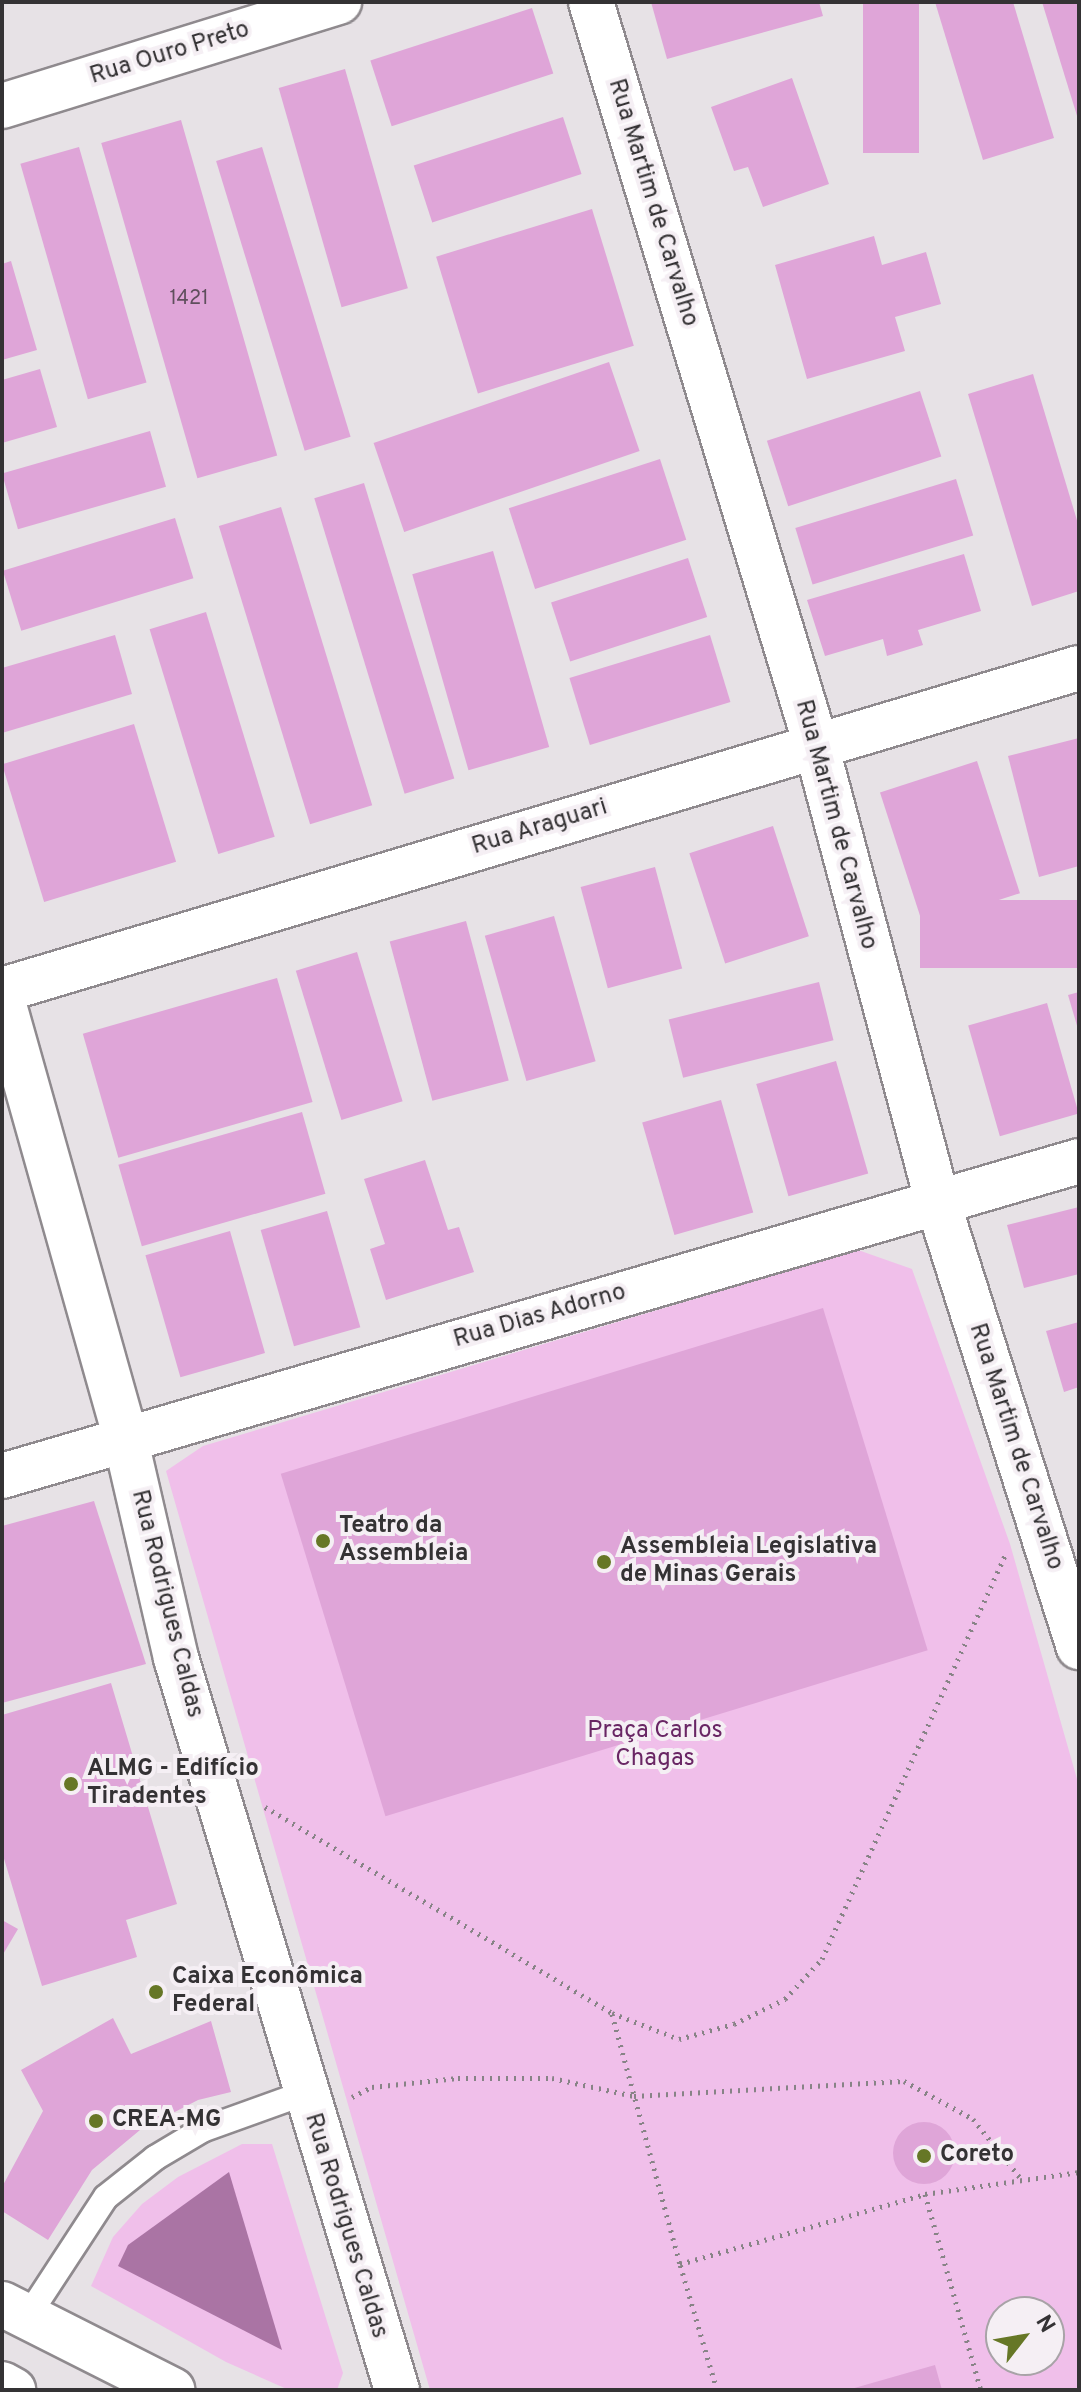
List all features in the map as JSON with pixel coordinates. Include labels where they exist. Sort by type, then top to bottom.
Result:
[{"type":"street","name":"Rua Ouro Preto","points":[[2,106],[339,2]]},
{"type":"street","name":"Rua Martim de Carvalho","points":[[591,2],[816,745],[937,1200],[1079,1647]]},
{"type":"street","name":"Rua Araguari","points":[[2,990],[1079,668]]},
{"type":"street","name":"Rua Rodrigues Caldas","points":[[2,998],[125,1437],[176,1658],[307,2104],[397,2390]]},
{"type":"street","name":"Rua Dias Adorno","points":[[2,1476],[125,1437],[1079,1161]]},
{"type":"street","points":[[15,2310],[172,2390]]},
{"type":"street","points":[[2,2384],[13,2390]]},
{"type":"lane","points":[[15,2310],[106,2197],[143,2167],[202,2130],[307,2104]]},
{"type":"path","points":[[258,1802],[612,2013],[679,2039],[734,2024],[785,1999],[822,1959],[1010,1544]]},
{"type":"path","points":[[612,2013],[717,2390]]},
{"type":"path","points":[[307,2104],[372,2087],[458,2078],[552,2078],[634,2096],[904,2081],[973,2119],[1022,2180]]},
{"type":"path","points":[[680,2264],[925,2194],[1079,2172]]},
{"type":"path","points":[[925,2194],[981,2390]]},
{"type":"green space","name":"Praça Carlos Chagas","points":[[858,1250],[912,1269],[1010,1544],[1079,1786],[1079,2390],[430,2390],[166,1471],[203,1446]]},
{"type":"green space","points":[[242,2144],[272,2144],[343,2373],[337,2390],[289,2390],[226,2362],[91,2286],[113,2237],[142,2204],[178,2177]]},
{"type":"shaded area","points":[[229,2172],[282,2350],[118,2266],[128,2245]]},
{"type":"building","points":[[651,2],[819,2],[823,16],[667,59]]},
{"type":"building","points":[[863,2],[919,2],[919,153],[863,153]]},
{"type":"building","points":[[935,2],[1013,2],[1054,138],[983,160]]},
{"type":"building","points":[[1042,2],[1079,2],[1078,119]]},
{"type":"building","points":[[532,8],[553,74],[392,126],[370,61]]},
{"type":"building","points":[[345,69],[408,288],[342,307],[279,88]]},
{"type":"building","points":[[792,78],[829,184],[763,207],[748,167],[734,171],[711,107]]},
{"type":"building","points":[[563,117],[582,174],[432,223],[414,166]]},
{"type":"building","points":[[181,120],[277,455],[197,478],[101,143]]},
{"type":"building","points":[[79,147],[147,383],[88,399],[20,164]]},
{"type":"building","points":[[262,147],[351,437],[305,451],[216,161]]},
{"type":"building","points":[[592,209],[634,346],[478,393],[436,257]]},
{"type":"building","points":[[874,236],[882,265],[926,252],[941,304],[895,317],[905,351],[807,379],[775,265]]},
{"type":"building","points":[[11,261],[37,350],[2,360],[2,264]]},
{"type":"building","points":[[609,362],[640,451],[404,532],[374,443]]},
{"type":"building","points":[[40,369],[57,427],[2,443],[2,380]]},
{"type":"building","points":[[1033,374],[1079,527],[1079,591],[1032,606],[968,394]]},
{"type":"building","points":[[920,391],[941,457],[788,506],[767,441]]},
{"type":"building","points":[[150,431],[166,487],[18,529],[2,473]]},
{"type":"building","points":[[660,459],[686,540],[535,589],[509,508]]},
{"type":"building","points":[[956,479],[973,535],[813,585],[795,528]]},
{"type":"building","points":[[364,483],[454,778],[405,794],[314,498]]},
{"type":"building","points":[[281,507],[372,805],[310,824],[219,526]]},
{"type":"building","points":[[175,518],[193,578],[21,631],[3,571]]},
{"type":"building","points":[[493,551],[549,747],[468,770],[412,574]]},
{"type":"building","points":[[964,554],[981,611],[918,630],[923,645],[887,656],[883,639],[825,656],[807,600]]},
{"type":"building","points":[[688,558],[707,617],[570,661],[551,602]]},
{"type":"building","points":[[206,612],[275,837],[218,854],[150,629]]},
{"type":"building","points":[[115,635],[132,694],[2,733],[2,668]]},
{"type":"building","points":[[710,635],[730,702],[590,745],[569,678]]},
{"type":"building","points":[[134,724],[176,862],[44,902],[2,764]]},
{"type":"building","points":[[1079,738],[1079,866],[1039,877],[1008,756]]},
{"type":"building","points":[[977,761],[1020,893],[923,925],[880,793]]},
{"type":"building","points":[[773,826],[809,936],[725,964],[689,853]]},
{"type":"building","points":[[655,867],[682,968],[608,988],[581,887]]},
{"type":"building","points":[[920,900],[1079,900],[1079,968],[920,968]]},
{"type":"building","points":[[554,916],[596,1061],[526,1081],[485,936]]},
{"type":"building","points":[[466,921],[509,1080],[432,1101],[390,941]]},
{"type":"building","points":[[357,952],[403,1101],[341,1120],[296,971]]},
{"type":"building","points":[[277,978],[313,1102],[118,1158],[83,1034]]},
{"type":"building","points":[[819,982],[834,1040],[683,1078],[669,1019]]},
{"type":"building","points":[[1079,992],[1079,1029],[1078,1029],[1068,995]]},
{"type":"building","points":[[1047,1003],[1079,1114],[1000,1136],[968,1026]]},
{"type":"building","points":[[836,1061],[868,1173],[788,1196],[756,1084]]},
{"type":"building","points":[[721,1100],[753,1212],[674,1235],[642,1123]]},
{"type":"building","points":[[302,1112],[325,1194],[142,1246],[118,1165]]},
{"type":"building","points":[[425,1160],[448,1230],[459,1227],[474,1272],[386,1300],[370,1249],[385,1244],[364,1179]]},
{"type":"building","points":[[1079,1207],[1079,1274],[1024,1288],[1007,1225]]},
{"type":"building","points":[[327,1211],[360,1327],[294,1346],[261,1230]]},
{"type":"building","points":[[230,1231],[265,1353],[180,1377],[145,1255]]},
{"type":"building","name":"Assembleia Legislativa de Minas Gerais","points":[[823,1308],[928,1650],[385,1816],[281,1474]]},
{"type":"building","points":[[1079,1322],[1079,1387],[1064,1392],[1046,1331]]},
{"type":"building","points":[[94,1501],[146,1664],[2,1703],[2,1526]]},
{"type":"building","name":"ALMG - Edifício Tiradentes","points":[[111,1683],[177,1904],[126,1920],[137,1957],[42,1986],[2,1852],[2,1715]]},
{"type":"building","points":[[2,1920],[18,1929],[2,1956]]},
{"type":"building","name":"CREA-MG","points":[[113,2018],[131,2054],[211,2021],[231,2092],[198,2100],[140,2130],[92,2170],[48,2240],[2,2211],[2,2187],[43,2111],[21,2070]]},
{"type":"building","name":"Coreto","points":[[918,2122],[930,2122],[946,2131],[953,2141],[953,2165],[946,2175],[930,2184],[918,2184],[898,2170],[893,2159],[893,2147],[907,2127]]},
{"type":"building","points":[[935,2365],[942,2390],[851,2390],[851,2389]]},
{"type":"place","name":"Teatro da Assembleia","points":[[323,1541]]},
{"type":"place","name":"Assembleia Legislativa de Minas Gerais","points":[[604,1562]]},
{"type":"place","name":"ALMG - Edifício Tiradentes","points":[[71,1784]]},
{"type":"place","name":"Caixa Econômica Federal","points":[[156,1992]]},
{"type":"place","name":"CREA-MG","points":[[96,2121]]},
{"type":"place","name":"Coreto","points":[[924,2156]]}]
